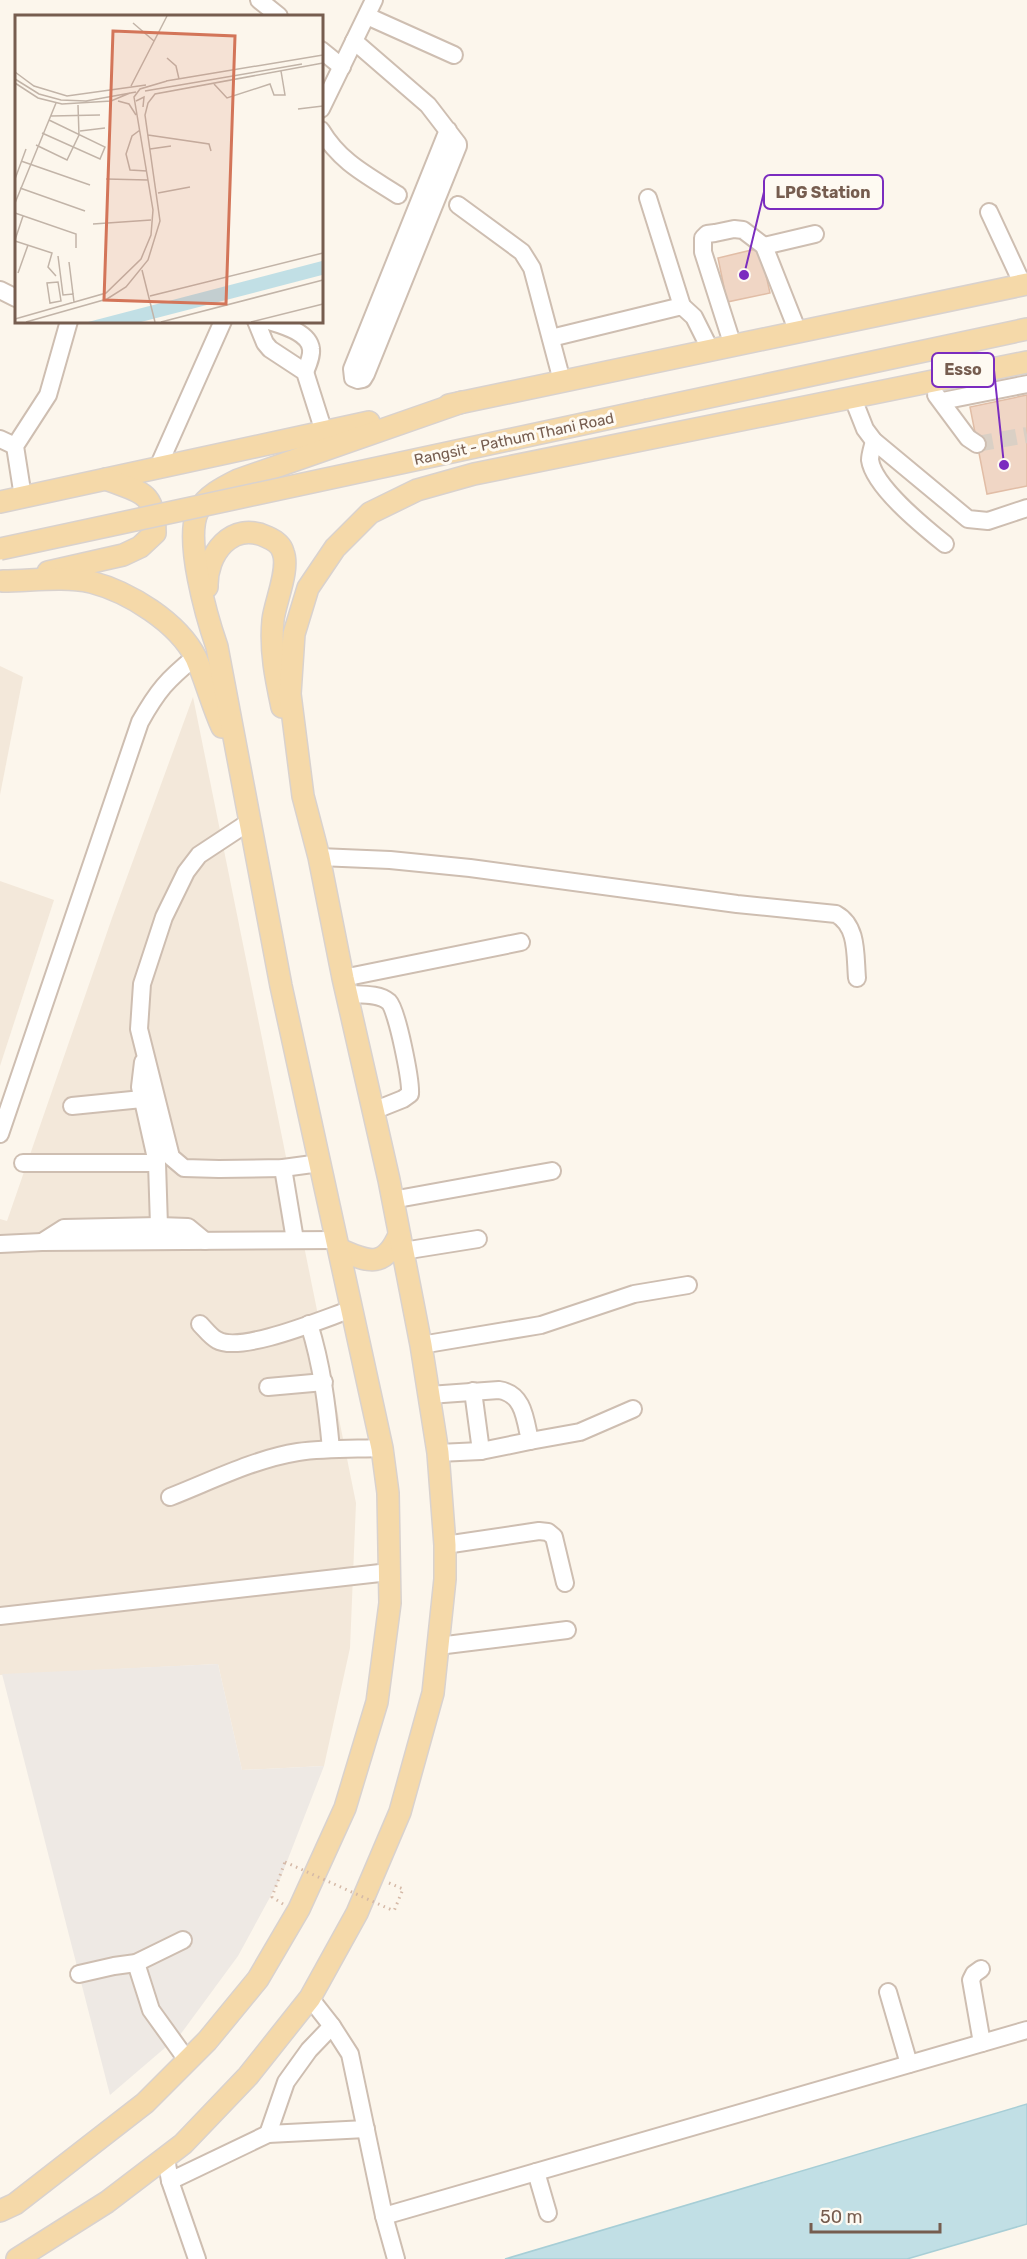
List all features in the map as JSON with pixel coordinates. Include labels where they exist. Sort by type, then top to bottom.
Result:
[{"type":"main road","points":[[0,502],[462,402],[1025,285]]},
{"type":"main road","name":"Rangsit - Pathum Thani Road","points":[[0,549],[1027,329]]},
{"type":"main road","points":[[303,796],[290,694],[294,634],[308,588],[335,548],[370,513],[417,490],[474,474],[1027,362]]},
{"type":"main road","points":[[217,647],[206,616],[193,543],[198,511],[216,491],[238,480],[462,402]]},
{"type":"main road","points":[[2,582],[123,555],[140,547],[155,533],[155,511],[145,494],[106,479]]},
{"type":"main road","points":[[0,2211],[15,2204],[146,2103],[207,2041],[258,1979],[297,1912],[345,1808],[377,1702],[390,1603],[388,1493],[382,1448],[249,822],[207,602],[207,576],[213,555],[224,542],[238,534],[258,532],[276,540],[284,553],[284,566],[273,619],[273,665],[319,857],[401,1243],[421,1346],[438,1454],[445,1545],[445,1579],[433,1694],[400,1812],[357,1913],[310,1998],[248,2076],[183,2145],[107,2202],[17,2259]]},
{"type":"main road","points":[[2,582],[63,580],[90,582],[151,609],[178,632],[195,657],[219,722],[238,763]]},
{"type":"main road","points":[[338,1244],[360,1259],[372,1260],[383,1257],[401,1243]]},
{"type":"street","points":[[259,0],[278,15]]},
{"type":"street","points":[[322,107],[374,0]]},
{"type":"street","points":[[367,15],[454,55]]},
{"type":"street","points":[[354,41],[429,105],[448,130],[458,144],[458,149],[428,200],[406,231],[352,369],[353,378],[358,380],[363,379],[366,374],[422,237],[428,200],[448,130]]},
{"type":"street","points":[[322,51],[342,67]]},
{"type":"street","points":[[322,132],[332,148],[341,157],[398,195]]},
{"type":"street","points":[[648,198],[682,306],[694,317],[711,351]]},
{"type":"street","points":[[458,205],[522,252],[532,268],[562,381]]},
{"type":"street","points":[[989,212],[1025,285]]},
{"type":"street","points":[[733,346],[703,252],[703,238],[715,232],[743,230],[764,246],[798,332]]},
{"type":"street","points":[[406,231],[422,237]]},
{"type":"street","points":[[764,246],[815,234]]},
{"type":"street","points":[[0,290],[15,298]]},
{"type":"street","points":[[551,338],[682,306]]},
{"type":"street","points":[[158,467],[223,322]]},
{"type":"street","points":[[256,322],[270,350],[306,372]]},
{"type":"street","points":[[271,322],[300,334],[308,342],[311,349],[306,372],[324,432]]},
{"type":"street","points":[[23,497],[7,443],[48,395],[65,323]]},
{"type":"street","points":[[926,382],[968,438],[977,444]]},
{"type":"street","points":[[942,401],[1027,384]]},
{"type":"street","points":[[852,396],[865,429],[874,441],[968,519],[988,521],[1027,508]]},
{"type":"street","points":[[874,441],[870,459],[874,470],[889,493],[945,544]]},
{"type":"street","points":[[0,1134],[140,722],[153,698],[167,681],[195,657]]},
{"type":"street","points":[[249,822],[199,855],[186,872],[164,917],[142,984],[139,1029],[171,1157],[176,1163],[184,1168],[219,1169],[283,1168],[320,1163]]},
{"type":"street","points":[[319,857],[390,860],[470,868],[714,901],[836,914],[845,919],[851,929],[857,978]]},
{"type":"street","points":[[345,986],[521,942]]},
{"type":"street","points":[[345,986],[378,996],[388,1001],[394,1008],[411,1084],[410,1094],[403,1100],[373,1111]]},
{"type":"street","points":[[144,1052],[141,1072],[142,1099],[157,1163],[159,1226]]},
{"type":"street","points":[[72,1106],[142,1099]]},
{"type":"street","points":[[23,1163],[157,1163]]},
{"type":"street","points":[[283,1168],[295,1240]]},
{"type":"street","points":[[392,1200],[552,1171]]},
{"type":"street","points":[[42,1242],[64,1228],[159,1226],[188,1227],[205,1241]]},
{"type":"street","points":[[401,1243],[478,1239]]},
{"type":"street","points":[[0,1244],[295,1240],[338,1244]]},
{"type":"street","points":[[421,1346],[541,1325],[634,1294],[688,1285]]},
{"type":"street","points":[[200,1324],[216,1340],[224,1343],[270,1338],[352,1309]]},
{"type":"street","points":[[309,1324],[318,1351],[324,1382],[331,1449]]},
{"type":"street","points":[[268,1387],[324,1382]]},
{"type":"street","points":[[429,1395],[499,1390],[509,1392],[515,1396],[522,1409],[530,1441]]},
{"type":"street","points":[[473,1391],[480,1451]]},
{"type":"street","points":[[438,1454],[480,1451],[580,1432],[633,1409]]},
{"type":"street","points":[[170,1497],[272,1458],[298,1452],[331,1449],[382,1448]]},
{"type":"street","points":[[445,1545],[539,1531],[548,1532],[554,1537],[566,1583]]},
{"type":"street","points":[[0,1616],[389,1572]]},
{"type":"street","points":[[438,1646],[567,1630]]},
{"type":"street","points":[[79,1974],[136,1963],[183,1940]]},
{"type":"street","points":[[136,1963],[152,2010],[187,2060]]},
{"type":"street","points":[[981,1969],[974,1974],[971,1980],[982,2043]]},
{"type":"street","points":[[888,1992],[909,2064]]},
{"type":"street","points":[[310,1998],[351,2054],[384,2216],[396,2259]]},
{"type":"street","points":[[268,2134],[286,2082],[309,2050],[332,2026]]},
{"type":"street","points":[[384,2216],[1027,2030]]},
{"type":"street","points":[[170,2181],[268,2134],[366,2129]]},
{"type":"street","points":[[166,2158],[170,2181],[197,2259]]},
{"type":"street","points":[[536,2172],[548,2213]]},
{"type":"path","points":[[297,1912],[272,1897],[285,1862],[394,1911],[403,1889],[374,1875]]},
{"type":"shaded area","points":[[0,666],[23,677],[0,795]]},
{"type":"shaded area","points":[[193,697],[356,1503],[350,1648],[324,1766],[242,1770],[218,1664],[0,1675],[0,1219],[7,1221],[112,918]]},
{"type":"shaded area","points":[[0,881],[54,900],[0,1066]]},
{"type":"shaded area","points":[[218,1664],[242,1770],[324,1766],[281,1877],[238,1956],[180,2035],[110,2095],[2,1674]]},
{"type":"water","points":[[1027,2104],[1027,2224],[907,2259],[505,2259]]},
{"type":"building","points":[[760,248],[770,293],[727,302],[718,258]]},
{"type":"building","points":[[1027,395],[1027,486],[987,494],[970,407]]},
{"type":"tunnel","points":[[977,444],[1027,435]]},
{"type":"place","name":"LPG Station","points":[[744,275]]},
{"type":"place","name":"Esso","points":[[1004,465]]}]
